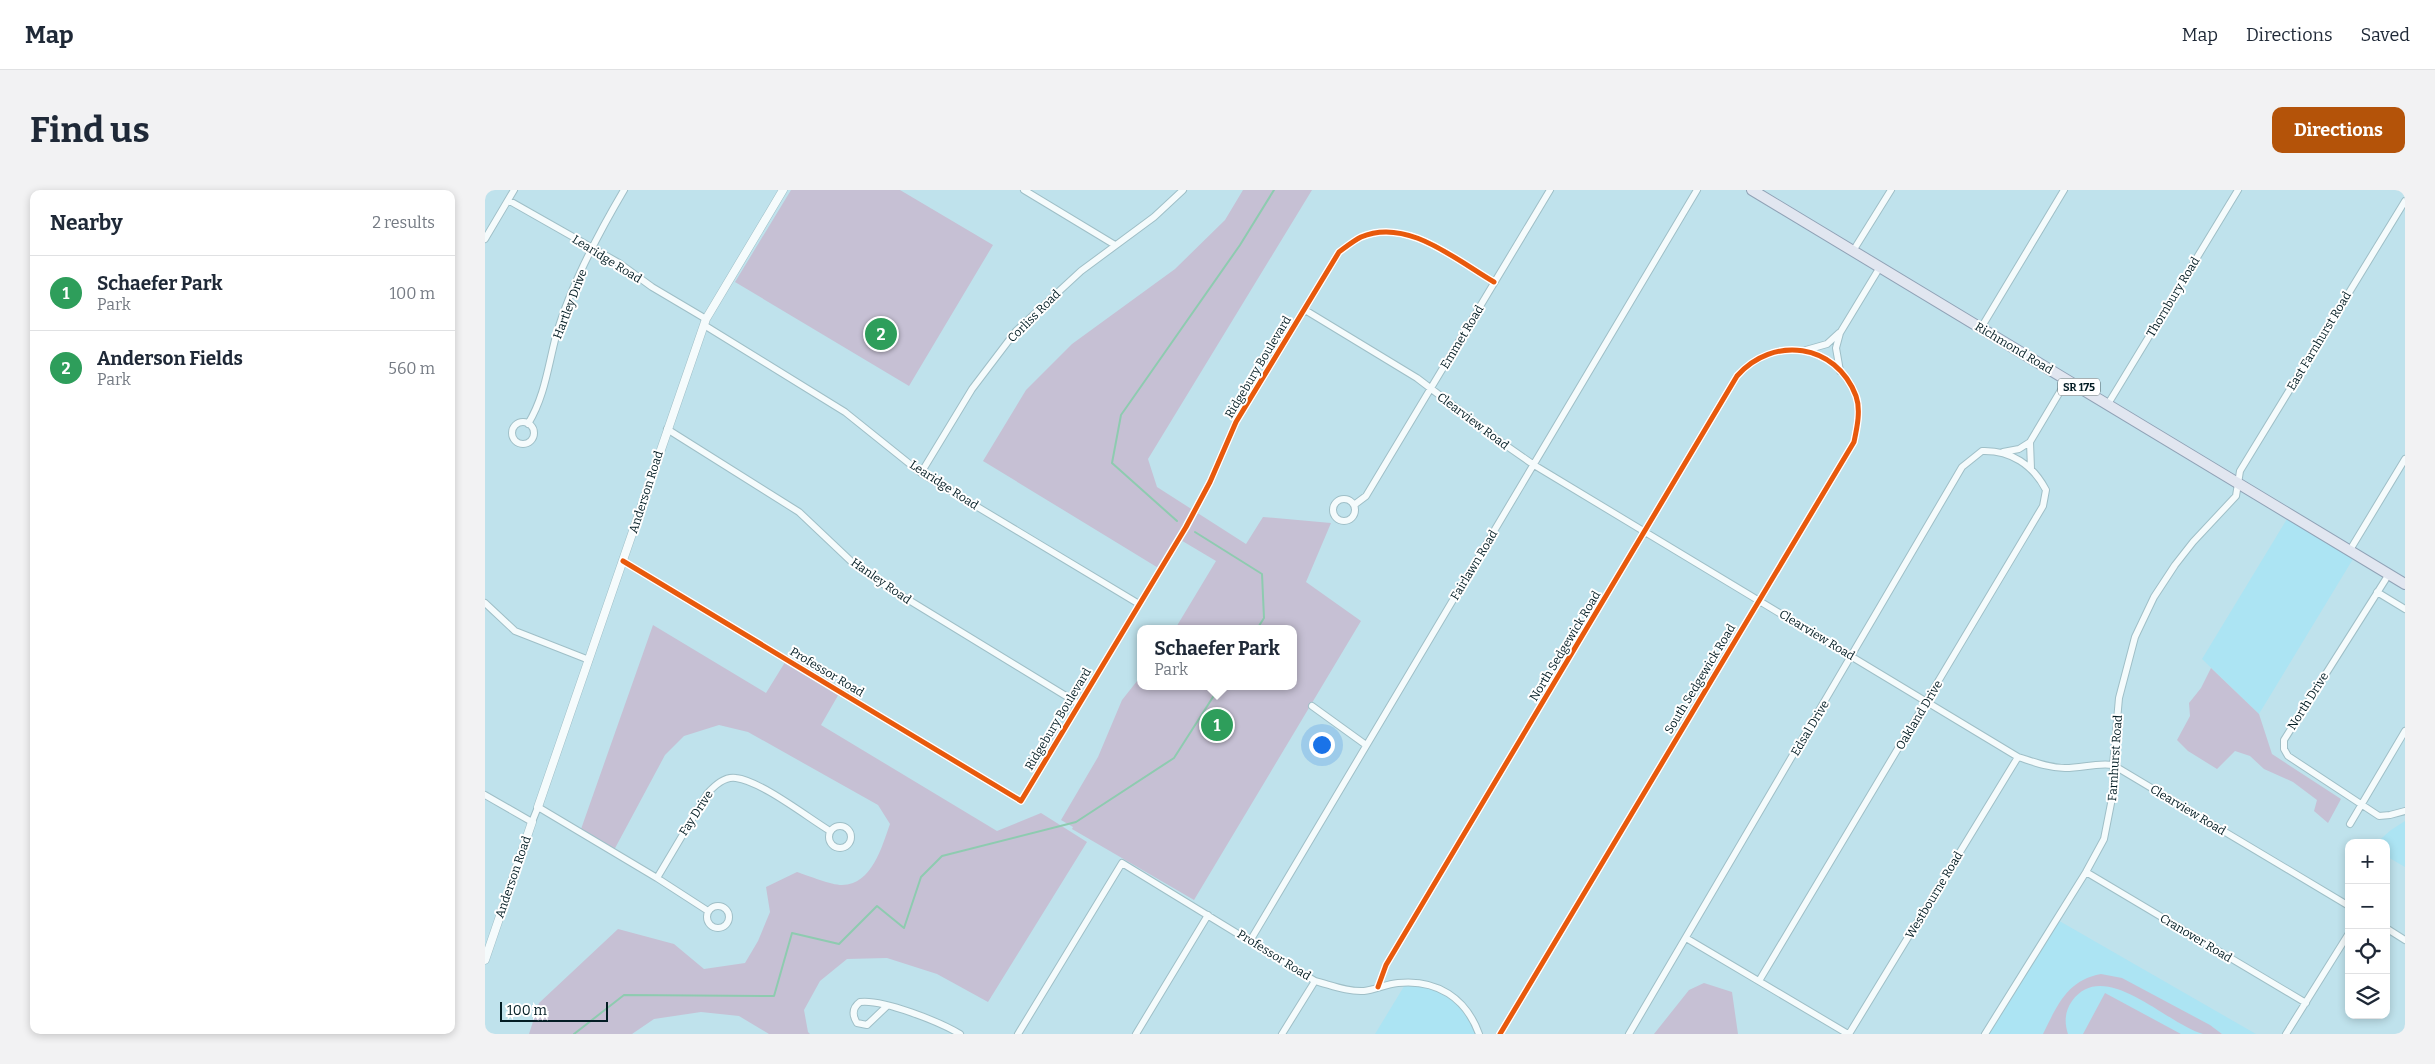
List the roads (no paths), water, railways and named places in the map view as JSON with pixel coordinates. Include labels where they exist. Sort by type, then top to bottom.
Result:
[{"type":"main road","name":"Richmond Road","points":[[1752,190],[2405,584]]},
{"type":"street","points":[[485,239],[514,190]]},
{"type":"street","name":"Hartley Drive","points":[[529,424],[544,388],[556,335],[593,248],[624,190]]},
{"type":"street","name":"Anderson Road","points":[[538,807],[705,322],[783,190]]},
{"type":"street","points":[[1024,190],[1034,193],[1115,245]]},
{"type":"street","name":"Corliss Road","points":[[921,473],[972,389],[1011,338],[1081,271],[1154,217],[1183,190]]},
{"type":"street","name":"Emmet Road","points":[[1353,505],[1366,496],[1550,190]]},
{"type":"street","name":"Fairlawn Road","points":[[1250,940],[1697,190]]},
{"type":"street","points":[[1853,251],[1891,190]]},
{"type":"street","points":[[1981,328],[2064,190]]},
{"type":"street","name":"Thornbury Road","points":[[2107,404],[2238,190]]},
{"type":"street","name":"Learidge Road","points":[[508,200],[593,248],[845,412],[921,473],[1139,604]]},
{"type":"street","name":"East Farnhurst Road","points":[[2239,484],[2241,471],[2405,201]]},
{"type":"street","name":"Ridgebury Boulevard","points":[[1021,801],[1201,500],[1236,422],[1339,252],[1360,238],[1378,232],[1398,231],[1411,234],[1494,282]]},
{"type":"street","points":[[1841,374],[1836,358],[1836,348],[1840,333],[1880,267]]},
{"type":"street","name":"Clearview Road","points":[[1305,310],[1417,378],[1534,465],[2018,757],[2039,765],[2066,768],[2097,763],[2113,765],[2345,904]]},
{"type":"street","name":"North Sedgewick Road","points":[[1378,988],[1391,957],[1737,376],[1758,358],[1775,350],[1801,350],[1827,344],[1840,333]]},
{"type":"street","name":"South Sedgewick Road","points":[[1500,1034],[1854,442],[1858,422],[1857,398],[1849,382],[1823,359],[1801,350]]},
{"type":"street","points":[[2031,469],[2030,442],[2067,380]]},
{"type":"street","name":"Hanley Road","points":[[667,429],[799,512],[855,565],[881,583],[1079,704]]},
{"type":"street","name":"Edsal Drive","points":[[1629,1034],[1853,656],[1962,467],[1982,452],[2001,452],[2019,448],[2030,442]]},
{"type":"street","name":"Oakland Drive","points":[[1759,981],[2043,506],[2046,490],[2031,469],[2001,452]]},
{"type":"street","points":[[2350,550],[2405,460]]},
{"type":"street","name":"Farnhurst Road","points":[[1985,1034],[2085,872],[2103,839],[2115,783],[2113,765],[2119,698],[2135,637],[2154,597],[2175,565],[2193,542],[2236,496],[2239,484]]},
{"type":"street","name":"Professor Road","points":[[623,561],[1021,801]]},
{"type":"street","name":"North Drive","points":[[2389,574],[2284,740],[2284,749],[2288,756],[2379,816],[2390,816],[2405,811]]},
{"type":"street","points":[[2377,592],[2405,609]]},
{"type":"street","points":[[485,602],[515,631],[589,660]]},
{"type":"street","points":[[1313,706],[1367,745]]},
{"type":"street","points":[[2350,824],[2405,731]]},
{"type":"street","name":"Westbourne Road","points":[[1849,1034],[2018,757]]},
{"type":"street","name":"Fay Drive","points":[[657,878],[707,794],[717,783],[734,777],[755,784],[830,832]]},
{"type":"street","points":[[485,795],[532,822],[538,807],[657,878],[708,911]]},
{"type":"street","name":"Anderson Road","points":[[485,960],[532,822]]},
{"type":"street","name":"Professor Road","points":[[1018,1034],[1122,863],[1315,981],[1347,990],[1365,991],[1399,983],[1427,984],[1447,992],[1463,1004],[1479,1034]]},
{"type":"street","name":"Cranover Road","points":[[2085,872],[2306,1003]]},
{"type":"street","points":[[1136,1034],[1208,915]]},
{"type":"street","points":[[2388,929],[2405,940]]},
{"type":"street","points":[[1686,938],[1849,1034]]},
{"type":"street","points":[[2286,1034],[2345,940]]},
{"type":"street","points":[[1282,1034],[1315,981]]},
{"type":"street","points":[[887,1006],[867,1025],[857,1023],[853,1015],[853,1010],[860,1002],[887,1006],[918,1015],[960,1034]]},
{"type":"waterway","points":[[1177,521],[1112,463],[1121,415],[1240,245],[1274,190]]},
{"type":"waterway","points":[[1195,532],[1262,574],[1264,618],[1260,625]]},
{"type":"waterway","points":[[574,1034],[624,995],[774,996],[792,933],[839,944],[877,906],[904,928],[921,877],[942,856],[1076,822],[1174,758],[1217,690]]},
{"type":"place","name":"Anderson Fields","points":[[881,334]]},
{"type":"place","name":"Schaefer Park","points":[[1217,725]]}]
